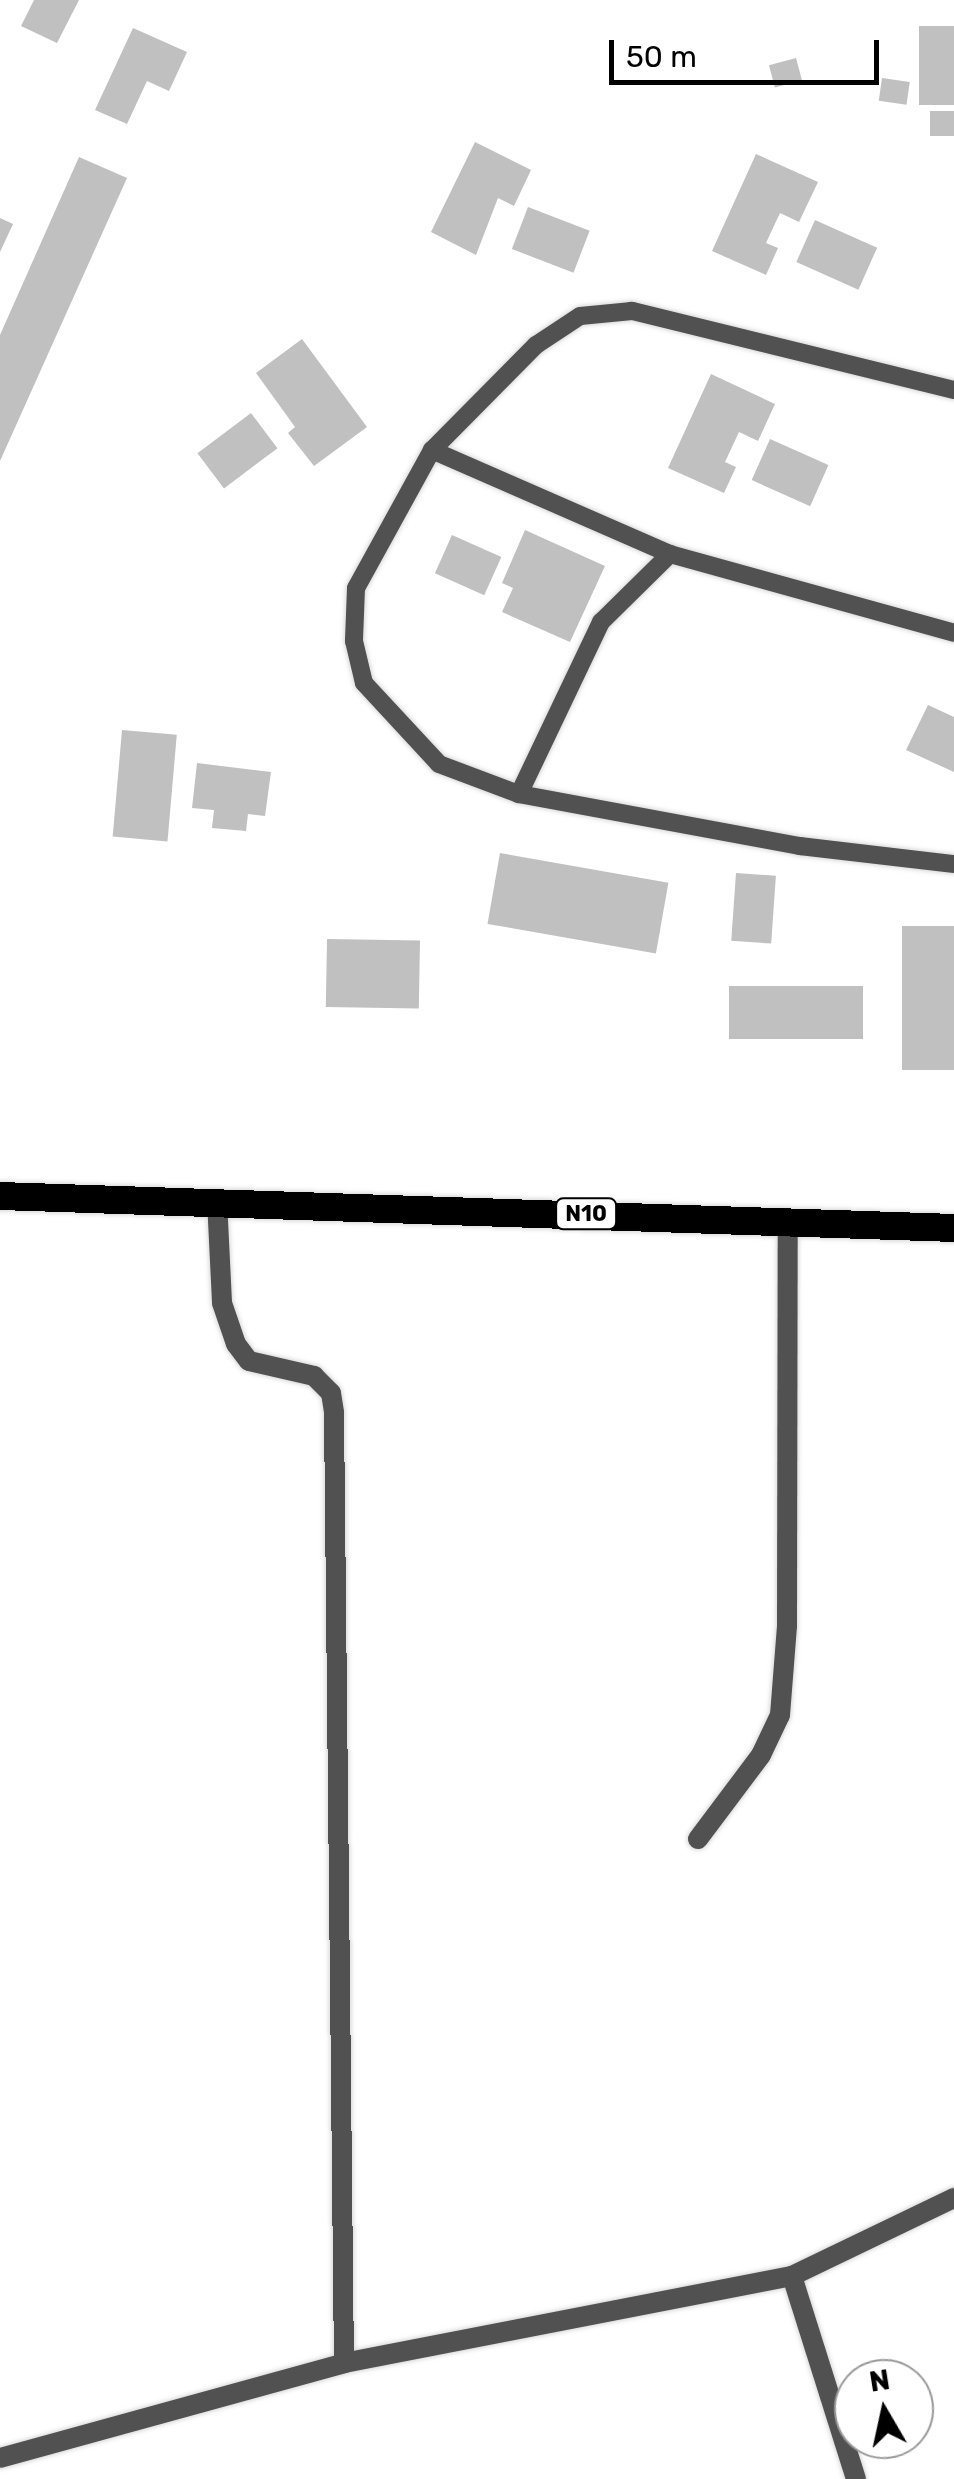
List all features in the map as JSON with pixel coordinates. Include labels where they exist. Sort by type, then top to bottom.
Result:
[{"type":"highway","name":"N10","points":[[0,1196],[217,1200],[954,1228]]},
{"type":"street","points":[[217,1200],[222,1303],[236,1344],[249,1361],[314,1376],[331,1393],[334,1413],[344,2364]]},
{"type":"street","points":[[698,1839],[761,1755],[780,1715],[787,1626],[788,1222]]},
{"type":"street","points":[[0,2458],[344,2364],[792,2276],[954,2198]]},
{"type":"street","points":[[792,2276],[856,2479]]},
{"type":"lane","points":[[954,390],[632,311],[580,316],[536,345],[432,450],[356,588],[354,641],[364,683],[439,764],[519,794],[800,846],[954,864]]},
{"type":"lane","points":[[432,450],[670,554],[954,633]]},
{"type":"lane","points":[[519,794],[601,622],[670,554]]},
{"type":"building","points":[[34,0],[79,0],[57,43],[21,26]]},
{"type":"building","points":[[919,26],[954,26],[954,105],[919,105]]},
{"type":"building","points":[[133,28],[187,52],[169,91],[147,81],[127,124],[95,110]]},
{"type":"building","points":[[796,58],[802,80],[775,87],[769,65]]},
{"type":"building","points":[[882,78],[910,82],[907,105],[879,101]]},
{"type":"building","points":[[930,111],[954,111],[954,136],[930,136]]},
{"type":"building","points":[[475,142],[531,170],[514,206],[498,198],[476,255],[431,232]]},
{"type":"building","points":[[756,154],[818,182],[799,222],[780,213],[766,243],[778,248],[766,275],[712,251]]},
{"type":"building","points":[[79,157],[127,178],[0,461],[0,335]]},
{"type":"building","points":[[528,207],[590,231],[573,273],[512,249]]},
{"type":"building","points":[[0,218],[13,224],[0,252]]},
{"type":"building","points":[[815,220],[877,248],[858,290],[796,262]]},
{"type":"building","points":[[302,339],[367,427],[314,466],[288,433],[295,427],[256,373]]},
{"type":"building","points":[[711,374],[775,404],[758,441],[739,432],[725,462],[736,467],[724,493],[668,468]]},
{"type":"building","points":[[251,413],[277,448],[224,488],[197,453]]},
{"type":"building","points":[[770,439],[828,465],[810,506],[752,480]]},
{"type":"building","points":[[525,530],[605,566],[570,642],[502,612],[513,588],[502,583]]},
{"type":"building","points":[[452,535],[501,557],[484,595],[435,573]]},
{"type":"building","points":[[928,705],[954,717],[954,772],[906,750]]},
{"type":"building","points":[[122,730],[177,735],[167,841],[113,837]]},
{"type":"building","points":[[197,763],[271,772],[265,816],[248,814],[246,831],[212,828],[214,810],[192,808]]},
{"type":"building","points":[[500,853],[668,883],[656,954],[487,924]]},
{"type":"building","points":[[736,873],[776,876],[771,944],[731,941]]},
{"type":"building","points":[[902,926],[954,926],[954,1070],[902,1070]]},
{"type":"building","points":[[327,939],[420,941],[419,1009],[326,1007]]},
{"type":"building","points":[[729,986],[863,986],[863,1039],[729,1039]]}]
